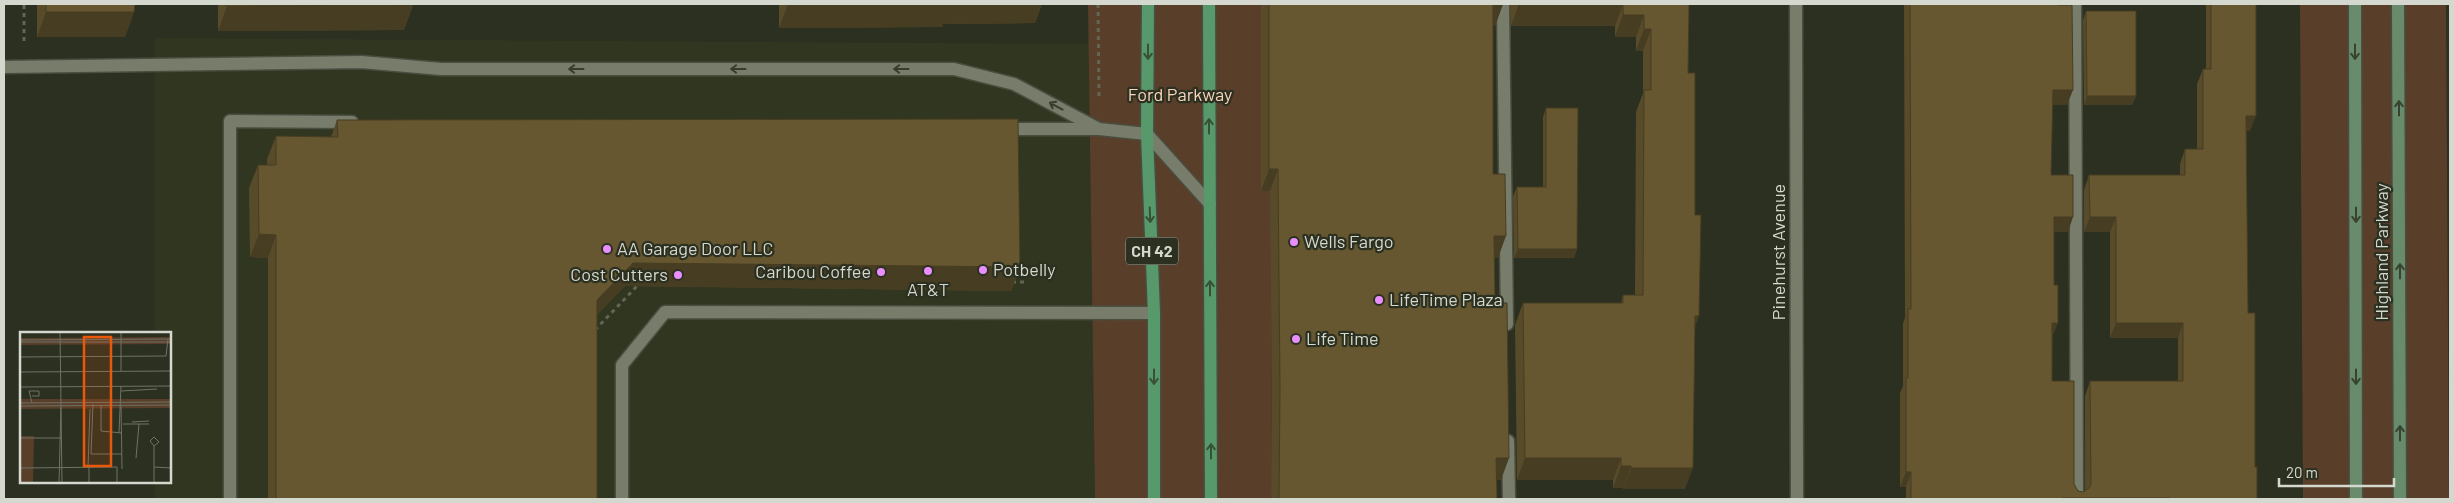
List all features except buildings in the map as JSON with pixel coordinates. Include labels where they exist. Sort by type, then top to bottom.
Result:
[{"type":"main road","name":"CH 42","points":[[1148,4],[1147,134],[1154,313],[1154,499]]},
{"type":"main road","points":[[1208,4],[1211,499]]},
{"type":"street","points":[[1503,4],[1507,341]]},
{"type":"street","name":"Pinehurst Avenue","points":[[1796,4],[1798,499]]},
{"type":"street","points":[[2075,4],[2077,499]]},
{"type":"street","name":"Highland Parkway","points":[[2355,4],[2356,499]]},
{"type":"street","name":"Highland Parkway","points":[[2398,4],[2400,499]]},
{"type":"street","points":[[4,67],[361,62],[441,69],[954,69],[1014,84],[1099,129]]},
{"type":"street","points":[[230,499],[230,121],[369,122]]},
{"type":"street","points":[[988,128],[1099,129],[1147,134],[1210,204]]},
{"type":"street","points":[[622,499],[622,365],[665,312],[1154,313]]},
{"type":"street","points":[[1508,430],[1509,499]]},
{"type":"path","points":[[24,4],[24,67]]},
{"type":"path","points":[[1098,4],[1099,129]]},
{"type":"path","points":[[1011,282],[1028,282]]},
{"type":"shaded area","points":[[155,38],[1089,44],[1095,499],[155,499],[155,483],[171,483],[171,332],[155,332]]},
{"type":"green space","name":"Ford Parkway","points":[[1088,4],[1271,4],[1272,499],[1095,499]]},
{"type":"green space","points":[[2300,4],[2446,4],[2449,499],[2303,499]]},
{"type":"place","name":"Wells Fargo","points":[[1294,242]]},
{"type":"place","name":"AA Garage Door LLC","points":[[607,249]]},
{"type":"place","name":"Potbelly","points":[[983,270]]},
{"type":"place","name":"AT&T","points":[[928,271]]},
{"type":"place","name":"Caribou Coffee","points":[[881,272]]},
{"type":"place","name":"Cost Cutters","points":[[678,275]]},
{"type":"place","name":"LifeTime Plaza","points":[[1379,300]]},
{"type":"place","name":"Life Time","points":[[1296,339]]}]
